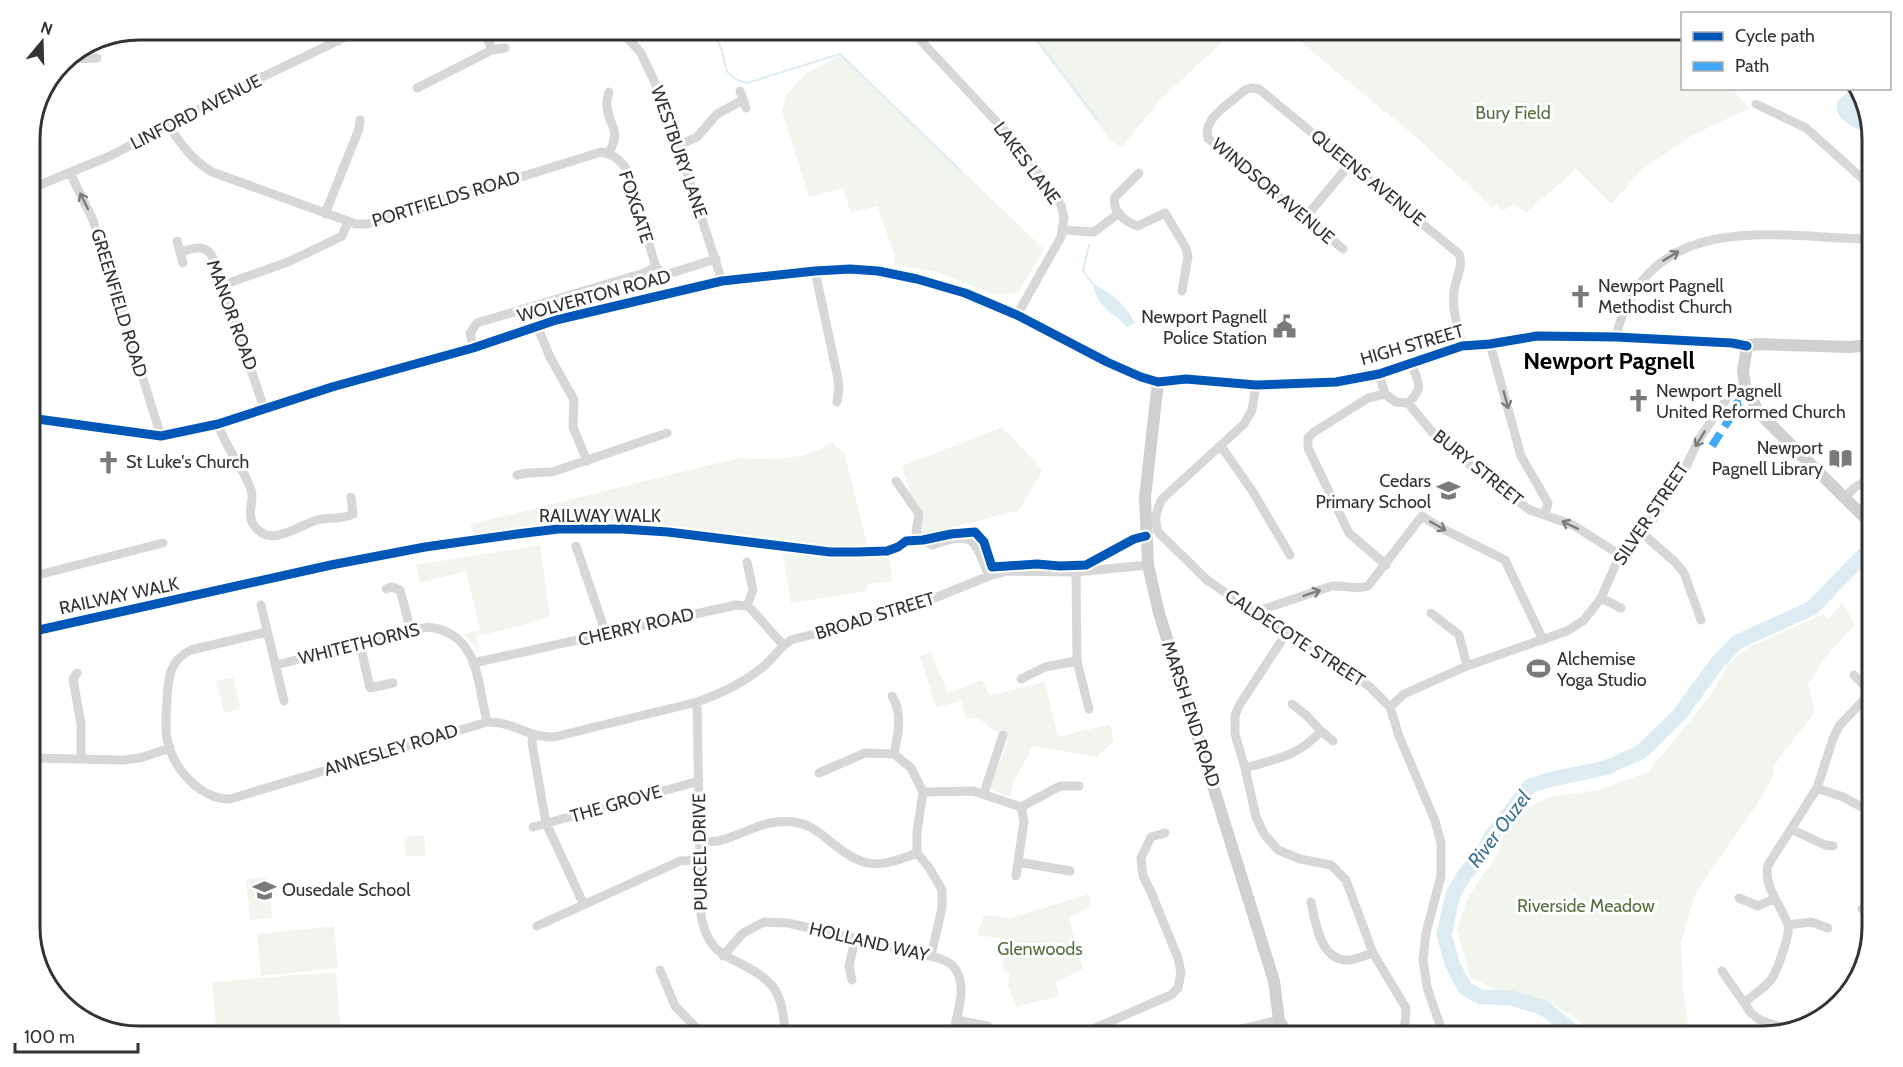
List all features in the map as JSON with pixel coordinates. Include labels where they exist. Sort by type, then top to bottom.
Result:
[{"type":"street","points":[[488,40],[492,50]]},
{"type":"street","name":"WESTBURY LANE","points":[[630,40],[641,53],[663,100],[722,281]]},
{"type":"street","name":"LAKES LANE","points":[[920,40],[1006,132],[1032,164],[1061,205],[1064,230]]},
{"type":"street","name":"LINFORD AVENUE","points":[[41,185],[110,156],[167,124],[338,41]]},
{"type":"street","points":[[417,88],[492,50],[505,48]]},
{"type":"street","points":[[82,58],[97,58]]},
{"type":"street","name":"QUEENS AVENUE","points":[[1206,130],[1210,121],[1245,90],[1259,89],[1459,254],[1461,259],[1454,302],[1462,345]]},
{"type":"street","name":"FOXGATE","points":[[609,92],[606,105],[616,133],[609,153],[618,158],[625,167],[656,267],[668,274],[716,259]]},
{"type":"street","points":[[678,145],[697,138],[717,114],[743,99]]},
{"type":"street","points":[[1756,104],[1806,128],[1862,178]]},
{"type":"street","points":[[325,214],[359,129],[360,120]]},
{"type":"street","name":"PORTFIELDS ROAD","points":[[167,124],[197,163],[212,172],[356,224],[367,224],[601,152],[609,153]]},
{"type":"street","name":"WINDSOR AVENUE","points":[[1206,130],[1208,138],[1343,249]]},
{"type":"street","points":[[1305,218],[1350,164]]},
{"type":"street","name":"GREENFIELD ROAD","points":[[70,173],[93,220],[161,436]]},
{"type":"street","points":[[1139,173],[1115,197],[1115,206],[1126,221],[1138,226],[1165,213],[1186,248],[1188,257],[1182,291]]},
{"type":"street","points":[[1017,315],[1064,230],[1094,232],[1119,213]]},
{"type":"street","points":[[223,285],[288,262],[342,236],[348,222]]},
{"type":"street","points":[[1616,337],[1627,305],[1646,276],[1662,261],[1680,250],[1700,242],[1780,234],[1862,238]]},
{"type":"street","name":"MANOR ROAD","points":[[177,241],[183,263]]},
{"type":"street","name":"MANOR ROAD","points":[[180,252],[198,247],[209,251],[223,285],[264,408]]},
{"type":"street","name":"WOLVERTON ROAD","points":[[473,348],[470,333],[477,323],[644,273],[656,267]]},
{"type":"street","points":[[815,271],[838,379],[837,402]]},
{"type":"street","name":"WOLVERTON ROAD","points":[[41,419],[161,436],[218,424],[264,408],[473,348],[537,326],[722,281],[815,271],[878,271],[965,293],[1017,315],[1107,362],[1158,382]]},
{"type":"street","points":[[537,326],[550,357],[574,400],[573,427],[586,461]]},
{"type":"street","name":"HIGH STREET","points":[[1158,382],[1186,379],[1256,385],[1336,382],[1379,374],[1462,345],[1490,344],[1536,336],[1616,337],[1732,343],[1747,346],[1757,344],[1862,346]]},
{"type":"street","points":[[1490,344],[1521,456],[1548,503],[1545,514]]},
{"type":"street","points":[[1747,346],[1743,371],[1745,385],[1759,413],[1862,515]]},
{"type":"street","points":[[1408,403],[1416,396],[1420,386],[1411,363]]},
{"type":"street","points":[[1379,374],[1385,394],[1368,398],[1314,432],[1308,438],[1308,448],[1349,533],[1386,565]]},
{"type":"street","name":"MARSH END ROAD","points":[[1158,382],[1145,497],[1148,565],[1159,613],[1274,981],[1279,1020],[1283,1026]]},
{"type":"street","name":"CALDECOTE STREET","points":[[1256,385],[1252,410],[1244,424],[1162,499],[1155,515],[1158,532],[1207,580],[1309,650],[1349,670],[1390,707],[1399,736],[1435,821],[1441,843],[1441,876],[1426,933],[1423,959],[1427,987],[1440,1026]]},
{"type":"street","name":"SILVER STREET","points":[[1390,707],[1404,694],[1467,666],[1567,631],[1584,620],[1601,598],[1620,555],[1642,534],[1687,466],[1699,439],[1730,394],[1745,385]]},
{"type":"street","name":"BURY STREET","points":[[1385,394],[1396,402],[1408,403],[1433,433],[1476,470],[1530,510],[1573,525],[1620,555]]},
{"type":"street","points":[[218,424],[221,435],[252,490],[250,515],[261,533],[280,536],[319,520],[342,519],[353,513],[351,497]]},
{"type":"street","points":[[517,475],[552,472],[667,433]]},
{"type":"street","points":[[1221,446],[1290,555]]},
{"type":"street","points":[[896,481],[919,514],[916,532],[923,540],[932,545],[957,537],[966,537],[976,544],[989,576]]},
{"type":"street","points":[[1848,502],[1854,488],[1862,483]]},
{"type":"street","points":[[1258,614],[1264,609],[1332,586],[1357,590],[1368,586],[1422,516],[1505,560],[1543,640]]},
{"type":"street","points":[[1642,534],[1675,562],[1684,573],[1701,620]]},
{"type":"street","points":[[41,574],[163,543]]},
{"type":"street","points":[[576,546],[606,634]]},
{"type":"street","points":[[747,562],[753,590],[747,606],[783,645]]},
{"type":"street","name":"BROAD STREET","points":[[799,638],[922,604],[989,576],[1007,571],[1076,572],[1148,565]]},
{"type":"street","points":[[1076,572],[1077,662],[1089,710]]},
{"type":"street","points":[[386,589],[392,587],[400,590],[411,631]]},
{"type":"street","points":[[1601,598],[1621,608]]},
{"type":"street","name":"CHERRY ROAD","points":[[474,663],[736,604],[747,606]]},
{"type":"street","points":[[261,605],[284,701]]},
{"type":"street","points":[[1431,613],[1459,635],[1467,666]]},
{"type":"street","name":"WHITETHORNS","points":[[276,665],[428,627],[439,628],[450,633],[468,649],[474,663],[487,722]]},
{"type":"street","name":"ANNESLEY ROAD","points":[[267,632],[191,650],[181,655],[172,667],[168,679],[166,727],[170,748],[184,776],[204,792],[219,799],[230,800],[487,722],[511,725],[533,736],[554,736],[696,702],[719,695],[745,680],[764,666],[783,645],[799,638]]},
{"type":"street","points":[[1286,634],[1235,715],[1235,734],[1256,817],[1264,834],[1278,850],[1300,859],[1331,865],[1346,880],[1373,953],[1406,1008],[1405,1026]]},
{"type":"street","points":[[360,644],[370,688],[393,683]]},
{"type":"street","points":[[1021,679],[1045,667],[1077,662]]},
{"type":"street","points":[[78,673],[74,679],[81,724],[81,760]]},
{"type":"street","points":[[1854,675],[1862,683]]},
{"type":"street","points":[[892,696],[898,706],[899,733],[894,754]]},
{"type":"street","name":"PURCEL DRIVE","points":[[696,702],[701,916],[704,932],[723,956],[756,972],[773,986],[782,1008],[784,1026]]},
{"type":"street","points":[[1745,1002],[1771,980],[1789,934],[1788,925],[1774,899],[1766,874],[1768,865],[1817,788],[1839,726],[1862,703]]},
{"type":"street","points":[[1292,704],[1333,741]]},
{"type":"street","points":[[1245,768],[1297,752],[1321,731]]},
{"type":"street","points":[[984,793],[1003,735]]},
{"type":"street","points":[[533,736],[532,743],[546,823],[584,905]]},
{"type":"street","points":[[41,758],[140,758],[170,748]]},
{"type":"street","points":[[819,773],[865,753],[894,754],[911,768],[923,792],[917,832],[917,853],[930,869],[942,890],[942,908],[931,956]]},
{"type":"street","name":"THE GROVE","points":[[533,827],[699,781]]},
{"type":"street","points":[[923,792],[973,791],[1021,807],[1060,786],[1079,786]]},
{"type":"street","points":[[1817,788],[1843,796],[1862,807]]},
{"type":"street","points":[[1016,876],[1024,821],[1021,807]]},
{"type":"street","points":[[700,841],[717,841],[762,824],[792,821],[814,829],[848,854],[871,865],[891,864],[917,853]]},
{"type":"street","points":[[1791,829],[1825,845],[1833,846]]},
{"type":"street","points":[[1099,1026],[1171,995],[1178,988],[1181,973],[1178,958],[1143,876],[1141,858],[1151,837],[1165,833]]},
{"type":"street","points":[[537,926],[680,861],[700,860]]},
{"type":"street","points":[[1018,862],[1070,870]]},
{"type":"street","points":[[1739,898],[1758,906],[1774,899]]},
{"type":"street","points":[[1311,902],[1322,944],[1330,954],[1339,959],[1351,960],[1373,953]]},
{"type":"street","name":"HOLLAND WAY","points":[[723,956],[743,933],[764,922],[788,923],[931,956],[952,964],[959,975],[961,989],[955,1026]]},
{"type":"street","points":[[1788,925],[1810,922],[1828,928]]},
{"type":"street","points":[[852,980],[849,966],[855,939]]},
{"type":"street","points":[[660,970],[675,1006],[694,1026]]},
{"type":"street","points":[[1722,971],[1751,1013],[1760,1020],[1777,1026]]},
{"type":"street","points":[[956,1020],[988,1026]]},
{"type":"street","points":[[1254,1026],[1279,1020]]},
{"type":"green space","points":[[1035,40],[1224,40],[1159,101],[1122,148],[1110,140]]},
{"type":"green space","name":"Bury Field","points":[[1298,40],[1681,40],[1681,90],[1733,90],[1749,108],[1691,136],[1644,168],[1611,204],[1576,169],[1526,213],[1514,204],[1502,211],[1497,204],[1493,208],[1418,139]]},
{"type":"green space","points":[[841,55],[1044,249],[1018,293],[995,294],[933,271],[894,265],[895,256],[877,206],[851,213],[843,188],[809,197],[782,111],[786,95],[806,74]]},
{"type":"green space","points":[[1002,427],[1043,470],[1019,510],[924,535],[902,466]]},
{"type":"green space","points":[[831,442],[844,452],[868,547],[813,547],[659,527],[555,526],[474,534],[470,524],[738,458],[774,459],[799,456],[811,453]]},
{"type":"green space","points":[[540,545],[550,616],[520,626],[476,636],[479,651],[464,634],[480,630],[466,571],[403,588],[420,583],[416,565]]},
{"type":"green space","points":[[783,554],[869,555],[889,558],[893,581],[868,584],[867,591],[791,603]]},
{"type":"green space","name":"Riverside Meadow","points":[[1842,603],[1855,624],[1829,653],[1808,684],[1815,712],[1775,764],[1772,779],[1757,804],[1696,892],[1681,942],[1683,989],[1688,1024],[1691,1026],[1583,1026],[1581,1022],[1549,1002],[1501,992],[1470,977],[1457,929],[1468,897],[1498,853],[1502,835],[1521,811],[1548,797],[1599,790],[1648,772],[1711,695],[1728,665],[1747,648],[1823,614],[1829,619]]},
{"type":"green space","points":[[931,652],[948,693],[982,680],[990,695],[1045,682],[1058,737],[1110,724],[1114,741],[1097,757],[1033,746],[1014,781],[1010,797],[989,789],[1008,741],[978,718],[966,718],[961,701],[936,708],[920,656]]},
{"type":"green space","points":[[233,677],[241,709],[224,713],[216,681]]},
{"type":"green space","points":[[424,835],[426,855],[406,857],[404,837]]},
{"type":"green space","points":[[268,877],[272,918],[250,920],[246,879]]},
{"type":"green space","name":"Glenwoods","points":[[1089,894],[1091,906],[1069,918],[1083,969],[1056,982],[1059,996],[1016,1007],[1008,985],[1010,973],[1002,970],[1006,939],[977,935],[984,915],[1010,918]]},
{"type":"green space","points":[[334,926],[338,968],[261,976],[257,934]]},
{"type":"green space","points":[[336,972],[340,1026],[216,1026],[212,982]]},
{"type":"shaded area","points":[[1846,90],[1849,90],[1855,101],[1862,131],[1838,114],[1837,101],[1847,93]]},
{"type":"shaded area","points":[[1092,283],[1117,299],[1135,323],[1126,327],[1107,310],[1098,298]]},
{"type":"waterway","points":[[717,40],[727,72],[737,80],[747,83],[840,54],[961,171]]},
{"type":"waterway","points":[[1037,40],[1098,120]]},
{"type":"waterway","points":[[1089,245],[1083,271],[1092,283]]},
{"type":"waterway","name":"River Ouzel","points":[[1566,1026],[1544,1008],[1511,998],[1480,997],[1465,988],[1452,964],[1444,934],[1453,894],[1465,874],[1481,857],[1492,835],[1530,786],[1605,768],[1641,752],[1680,714],[1717,663],[1737,642],[1812,608],[1862,556]]},
{"type":"marked path","points":[[1712,446],[1730,418],[1728,415],[1737,403],[1741,402]]},
{"type":"cycle path","points":[[41,420],[161,436],[218,424],[332,387],[473,348],[556,320],[722,281],[850,269],[878,271],[917,279],[965,293],[1017,315],[1107,362],[1158,382],[1186,379],[1256,385],[1336,382],[1379,374],[1462,346],[1537,336],[1616,337],[1732,343],[1747,346]]},
{"type":"cycle path","name":"RAILWAY WALK","points":[[41,630],[331,565],[425,547],[558,529],[668,532],[830,552],[887,551],[906,541],[975,532],[984,542],[992,567],[1037,564],[1086,565],[1134,539],[1146,536]]},
{"type":"place","name":"Newport Pagnell Methodist Church","points":[[1580,296]]},
{"type":"place","name":"Newport Pagnell Police Station","points":[[1285,327]]},
{"type":"place","name":"Newport Pagnell United Reformed Church","points":[[1638,401]]},
{"type":"place","name":"Newport Pagnell Library","points":[[1841,458]]},
{"type":"place","name":"St Luke's Church","points":[[108,462]]},
{"type":"place","name":"Cedars Primary School","points":[[1449,491]]},
{"type":"place","name":"Alchemise Yoga Studio","points":[[1539,669]]},
{"type":"place","name":"Ousedale School","points":[[264,890]]},
{"type":"district","name":"Newport Pagnell","points":[[1609,361]]}]
